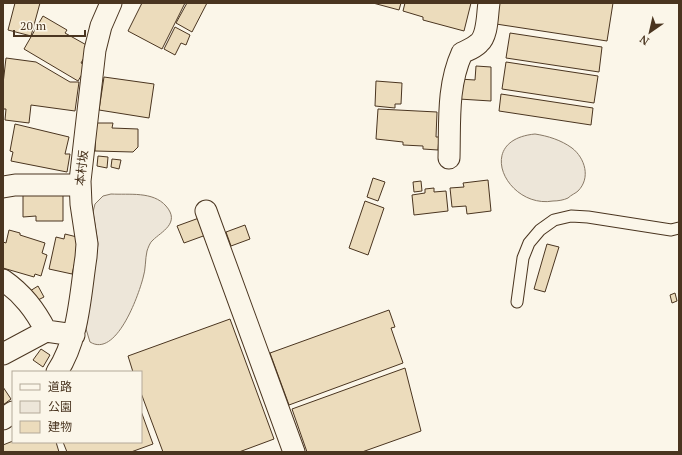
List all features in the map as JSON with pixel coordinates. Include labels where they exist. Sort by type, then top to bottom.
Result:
[{"type":"street","name":"本村坂","points":[[58,371],[66,359],[74,335],[87,244],[80,185],[95,50],[101,26],[111,3]]},
{"type":"street","points":[[450,158],[450,96],[453,80],[462,53],[481,42],[484,35],[489,3]]},
{"type":"street","points":[[3,187],[15,185],[80,185]]},
{"type":"street","points":[[206,211],[289,450]]},
{"type":"street","points":[[3,280],[26,299],[36,312],[46,331]]},
{"type":"street","points":[[3,354],[46,331],[74,335]]},
{"type":"street","points":[[3,419],[12,413]]},
{"type":"lane","points":[[517,302],[523,258],[529,243],[540,230],[554,220],[576,216],[671,230],[679,228]]},
{"type":"green space","points":[[535,134],[550,137],[563,143],[577,152],[580,157],[585,168],[584,180],[578,191],[568,198],[557,201],[536,201],[522,195],[511,185],[504,173],[501,160],[505,148],[516,139]]},
{"type":"green space","points":[[111,194],[148,196],[161,201],[170,212],[171,222],[149,245],[145,271],[131,311],[117,334],[109,341],[100,345],[90,342],[86,329],[98,244],[93,212],[95,204],[103,196]]},
{"type":"building","points":[[15,3],[40,3],[31,36],[8,30]]},
{"type":"building","points":[[142,3],[185,3],[162,49],[128,31]]},
{"type":"building","points":[[187,3],[207,3],[192,32],[176,23]]},
{"type":"building","points":[[373,3],[401,3],[399,10]]},
{"type":"building","points":[[405,3],[471,3],[464,31],[423,20],[423,17],[403,11]]},
{"type":"building","points":[[499,3],[613,3],[607,41],[496,24]]},
{"type":"building","points":[[43,16],[67,30],[65,33],[90,47],[81,63],[87,66],[78,81],[24,49]]},
{"type":"building","points":[[175,27],[190,35],[186,45],[181,43],[175,55],[164,49]]},
{"type":"building","points":[[510,33],[602,47],[599,72],[506,58]]},
{"type":"building","points":[[6,58],[36,62],[70,82],[79,82],[75,111],[31,105],[29,123],[5,120],[6,109],[3,109],[3,84]]},
{"type":"building","points":[[506,62],[598,76],[594,103],[502,89]]},
{"type":"building","points":[[476,66],[491,67],[491,101],[459,99],[459,79],[475,80]]},
{"type":"building","points":[[104,77],[154,84],[149,118],[99,110]]},
{"type":"building","points":[[376,81],[402,83],[401,104],[395,104],[395,108],[375,106]]},
{"type":"building","points":[[501,94],[593,108],[591,125],[499,111]]},
{"type":"building","points":[[378,109],[437,112],[436,137],[439,137],[438,150],[423,149],[423,146],[403,145],[403,142],[376,139]]},
{"type":"building","points":[[96,123],[113,123],[112,128],[138,129],[138,147],[133,152],[95,151]]},
{"type":"building","points":[[15,124],[69,137],[65,154],[70,154],[67,172],[11,161],[13,152],[10,151]]},
{"type":"building","points":[[98,156],[108,157],[107,168],[97,166]]},
{"type":"building","points":[[112,159],[121,160],[119,169],[111,167]]},
{"type":"building","points":[[373,178],[385,182],[378,201],[367,197]]},
{"type":"building","points":[[488,180],[491,211],[467,214],[466,206],[452,207],[450,188],[464,187],[463,183]]},
{"type":"building","points":[[421,181],[422,191],[414,192],[413,182]]},
{"type":"building","points":[[434,188],[434,192],[446,191],[448,211],[414,215],[412,195],[425,193],[425,189]]},
{"type":"building","points":[[23,191],[63,194],[63,221],[36,221],[36,216],[23,217]]},
{"type":"building","points":[[365,201],[384,208],[368,255],[349,248]]},
{"type":"building","points":[[199,218],[206,235],[184,243],[177,226]]},
{"type":"building","points":[[245,225],[250,239],[231,246],[226,232]]},
{"type":"building","points":[[9,230],[45,243],[42,253],[47,255],[41,276],[35,274],[34,277],[3,268],[3,242],[6,243]]},
{"type":"building","points":[[65,234],[81,238],[72,274],[49,269],[56,237],[64,239]]},
{"type":"building","points":[[547,244],[559,247],[545,292],[534,289]]},
{"type":"building","points":[[38,286],[44,297],[36,301],[30,291]]},
{"type":"building","points":[[675,293],[677,301],[672,303],[670,295]]},
{"type":"building","points":[[389,310],[395,327],[391,328],[403,363],[289,405],[270,353]]},
{"type":"building","points":[[230,319],[274,439],[239,452],[163,452],[142,396],[142,371],[133,371],[128,356]]},
{"type":"building","points":[[41,349],[50,355],[43,367],[33,360]]},
{"type":"building","points":[[405,368],[421,431],[362,452],[307,452],[292,409]]},
{"type":"building","points":[[3,387],[11,399],[3,405]]},
{"type":"building","points":[[142,414],[153,444],[131,452],[67,452],[63,443],[142,443]]},
{"type":"building","points":[[12,441],[12,443],[56,443],[59,452],[3,452],[3,445]]}]
